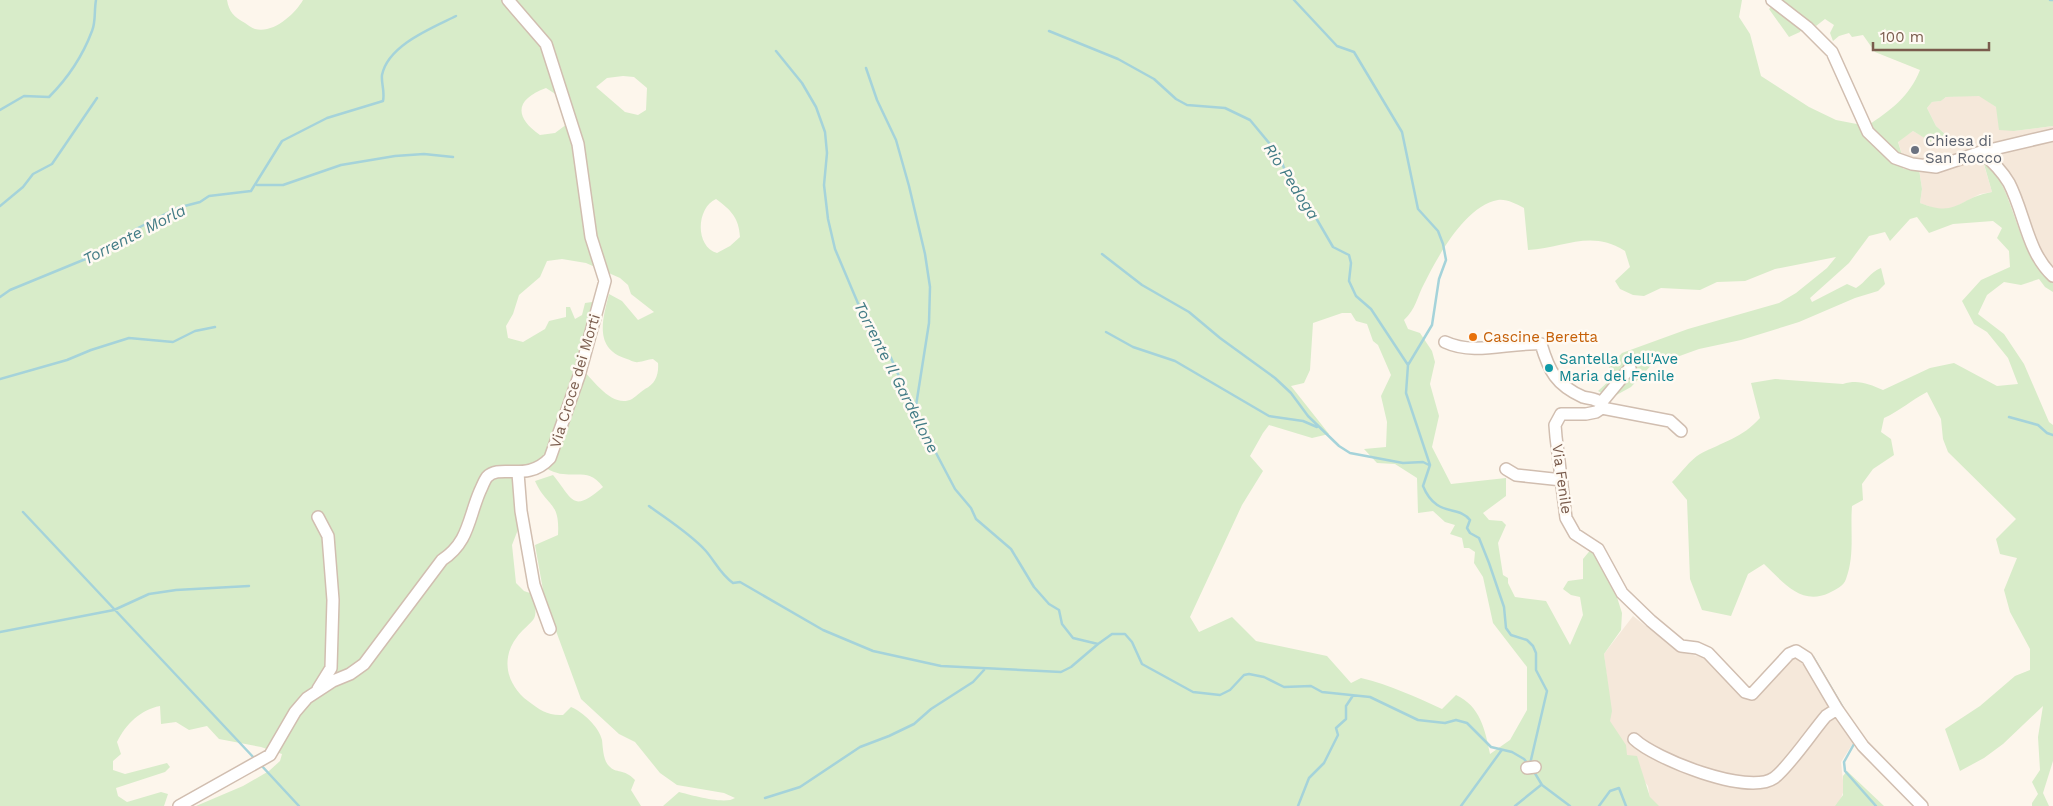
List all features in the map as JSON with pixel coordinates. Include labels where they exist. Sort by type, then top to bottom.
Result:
[{"type":"street","name":"Via Croce dei Morti","points":[[179,806],[270,755],[295,712],[317,690],[350,674],[364,664],[442,560],[455,551],[467,531],[474,505],[486,478],[494,472],[503,470],[518,473],[534,470],[544,465],[550,458],[579,376],[605,281],[591,237],[578,144],[546,44],[508,0]]},
{"type":"street","points":[[1772,0],[1812,32],[1832,52],[1868,132],[1895,158],[1912,164],[1936,167],[1945,166],[1981,152],[2053,135]]},
{"type":"street","points":[[1981,152],[1994,163],[2009,184],[2035,253],[2042,266],[2053,276]]},
{"type":"street","points":[[1445,342],[1453,346],[1474,349],[1541,344],[1550,373],[1585,398],[1594,398],[1601,405],[1670,421],[1681,431]]},
{"type":"street","points":[[1601,405],[1630,368]]},
{"type":"street","name":"Via Fenile","points":[[1601,405],[1596,412],[1561,414],[1555,425],[1566,518],[1575,534],[1598,549],[1622,593],[1681,646],[1698,648],[1708,653],[1738,687],[1752,694],[1789,654],[1796,651],[1807,658],[1837,709]]},
{"type":"street","points":[[1506,469],[1516,475],[1562,480]]},
{"type":"street","points":[[518,473],[521,511],[534,585],[550,629]]},
{"type":"street","points":[[317,690],[331,668],[333,600],[328,536],[318,517]]},
{"type":"street","points":[[1634,740],[1643,748],[1667,760],[1703,773],[1752,783],[1761,783],[1775,777],[1826,716],[1837,709],[1862,746],[1922,806]]},
{"type":"shaded area","points":[[1979,95],[1996,107],[2014,131],[2053,126],[2053,282],[2040,272],[2018,226],[2011,203],[1982,158],[1992,192],[1980,194],[1949,210],[1936,209],[1920,203],[1922,189],[1919,169],[1903,169],[1903,158],[1898,141],[1913,131],[1941,147],[1948,141],[1945,134],[1936,126],[1927,108],[1932,102],[1941,101],[1946,97]]},
{"type":"shaded area","points":[[1633,616],[1679,652],[1707,658],[1749,691],[1782,654],[1802,648],[1857,737],[1841,762],[1844,790],[1838,806],[1651,806],[1648,786],[1602,728],[1611,711],[1604,654]]},
{"type":"green space","points":[[0,0],[227,0],[229,8],[235,16],[253,28],[262,30],[269,29],[283,22],[303,0],[1742,0],[1739,17],[1750,34],[1761,76],[1809,107],[1836,120],[1867,126],[1884,115],[1905,95],[1911,88],[1920,70],[1875,52],[1863,35],[1852,37],[1849,33],[1839,36],[1833,41],[1830,33],[1834,25],[1825,19],[1816,26],[1807,19],[1800,32],[1789,37],[1769,9],[1778,0],[2053,0],[2053,126],[2014,131],[1999,130],[1996,107],[1979,96],[1946,97],[1941,101],[1932,102],[1927,108],[1936,126],[1945,134],[1948,141],[1941,148],[1913,131],[1898,142],[1903,158],[1903,169],[1919,169],[1922,189],[1920,203],[1933,207],[1950,208],[1971,198],[1992,192],[1982,157],[1994,171],[2003,186],[2022,238],[2030,254],[2040,269],[2053,282],[2053,292],[2045,287],[2039,279],[2021,285],[2004,282],[1987,295],[1978,314],[2004,334],[2024,364],[2049,422],[2053,425],[2053,761],[2043,793],[2049,806],[2032,806],[2038,794],[2032,782],[2040,770],[2038,737],[2043,706],[2003,744],[1984,758],[1960,771],[1945,729],[1980,706],[2015,676],[2030,670],[2030,649],[2010,612],[2004,590],[2017,558],[2000,554],[1996,539],[2016,519],[1948,452],[1943,439],[1941,419],[1927,392],[1884,418],[1881,432],[1891,439],[1894,455],[1873,469],[1862,484],[1863,500],[1852,506],[1849,570],[1843,584],[1829,593],[1819,596],[1801,594],[1786,585],[1764,564],[1748,574],[1731,616],[1702,610],[1690,579],[1687,500],[1672,482],[1700,454],[1739,435],[1760,418],[1751,383],[1775,379],[1843,384],[1859,382],[1883,390],[1930,368],[1954,363],[1997,386],[2018,384],[2008,358],[1987,332],[1974,324],[1962,301],[1981,280],[2010,267],[2009,251],[1997,238],[2002,228],[1993,221],[1953,224],[1929,233],[1917,217],[1910,219],[1890,241],[1885,232],[1869,236],[1849,263],[1810,298],[1812,302],[1847,284],[1856,288],[1881,268],[1885,284],[1878,291],[1855,298],[1799,322],[1741,340],[1699,349],[1674,358],[1657,359],[1631,387],[1611,398],[1598,391],[1611,379],[1609,367],[1622,353],[1688,329],[1779,303],[1796,293],[1827,268],[1836,257],[1775,269],[1745,281],[1717,282],[1700,290],[1661,288],[1644,296],[1633,295],[1620,289],[1615,281],[1630,267],[1625,251],[1601,241],[1589,240],[1528,250],[1524,208],[1511,202],[1498,200],[1486,204],[1474,212],[1454,234],[1430,273],[1414,307],[1404,320],[1408,329],[1420,333],[1432,351],[1435,362],[1430,384],[1439,416],[1432,447],[1451,484],[1506,478],[1506,496],[1483,513],[1489,520],[1502,521],[1506,525],[1498,543],[1503,575],[1508,578],[1508,583],[1515,597],[1546,601],[1570,645],[1583,615],[1580,597],[1571,595],[1563,589],[1568,581],[1583,579],[1583,559],[1592,548],[1609,572],[1622,613],[1621,630],[1604,654],[1612,711],[1610,721],[1626,745],[1627,755],[1637,756],[1650,797],[1659,806],[663,806],[679,792],[716,800],[735,798],[724,793],[677,785],[660,773],[635,742],[619,734],[581,699],[545,601],[535,545],[558,535],[558,524],[555,510],[535,481],[553,475],[569,496],[579,501],[585,500],[603,487],[594,478],[589,476],[560,474],[537,464],[512,477],[515,484],[519,527],[512,545],[516,583],[524,591],[533,594],[535,611],[533,620],[512,645],[507,663],[508,671],[511,680],[521,695],[540,710],[563,715],[571,707],[590,721],[598,730],[607,763],[614,770],[627,774],[635,780],[631,790],[641,806],[196,806],[243,786],[269,771],[280,761],[282,754],[261,747],[219,739],[207,726],[189,730],[176,722],[161,724],[160,706],[140,714],[125,729],[117,742],[121,754],[113,761],[113,770],[125,774],[167,763],[170,767],[165,772],[116,788],[118,796],[127,802],[161,792],[168,794],[164,806],[0,806]],"holes":[[[634,77],[647,88],[646,110],[638,115],[625,112],[596,87],[607,78]],[[546,88],[560,97],[567,124],[555,133],[540,135],[531,128],[522,115],[524,103],[536,92]],[[716,199],[726,207],[736,220],[740,237],[730,246],[717,253],[704,243],[702,235],[702,218],[710,203]],[[562,259],[586,263],[620,278],[628,285],[631,294],[654,312],[638,320],[622,301],[609,294],[603,324],[605,341],[616,354],[635,362],[653,359],[658,363],[658,371],[654,382],[632,399],[618,400],[604,392],[582,369],[593,313],[592,302],[585,303],[582,315],[575,319],[570,307],[566,307],[566,317],[549,321],[545,329],[523,342],[508,338],[506,326],[513,314],[519,295],[540,277],[547,261]],[[1342,313],[1351,313],[1356,321],[1367,324],[1373,341],[1378,345],[1391,375],[1381,396],[1387,422],[1386,447],[1364,449],[1377,463],[1395,464],[1417,478],[1418,513],[1433,511],[1445,522],[1455,525],[1450,534],[1462,538],[1464,548],[1469,548],[1475,552],[1474,563],[1483,577],[1493,623],[1527,667],[1527,710],[1510,740],[1490,754],[1486,736],[1476,712],[1471,705],[1456,695],[1442,709],[1372,681],[1361,678],[1351,683],[1327,656],[1256,641],[1232,617],[1199,632],[1190,617],[1242,505],[1263,471],[1250,456],[1269,425],[1312,438],[1329,434],[1291,386],[1304,383],[1310,370],[1313,323]]]},
{"type":"green space","points":[[1847,771],[1884,806],[1835,806],[1843,795],[1843,776]]},
{"type":"waterway","points":[[0,110],[24,96],[49,97],[56,90],[84,49],[94,24],[96,0]]},
{"type":"waterway","points":[[1294,0],[1337,46],[1354,52],[1402,132],[1418,209],[1438,231],[1443,244],[1446,260],[1439,279],[1432,325],[1408,365]]},
{"type":"waterway","name":"Torrente Morla","points":[[0,297],[10,290],[88,258],[136,229],[177,208],[200,202],[209,196],[251,191],[282,141],[327,118],[383,101],[382,75],[386,64],[393,55],[412,39],[456,16]]},
{"type":"waterway","name":"Rio Pedoga","points":[[1049,31],[1118,59],[1154,79],[1176,99],[1187,105],[1225,108],[1250,120],[1279,155],[1289,181],[1295,191],[1305,199],[1333,247],[1349,255],[1351,263],[1349,281],[1356,296],[1371,309],[1408,365],[1406,393],[1430,465],[1423,486],[1434,503],[1460,513],[1470,520],[1467,528],[1470,533],[1479,538],[1489,563],[1504,607],[1506,628],[1511,635],[1527,640],[1533,646],[1536,653],[1536,670],[1547,691],[1530,764]]},
{"type":"waterway","name":"Torrente Il Gardellone","points":[[776,51],[802,83],[816,107],[825,132],[827,153],[824,185],[828,219],[835,249],[868,327],[891,358],[915,413],[955,489],[971,508],[976,519],[1011,549],[1034,587],[1049,604],[1059,610],[1062,624],[1073,638],[1098,644],[1112,634],[1125,634],[1132,642],[1142,664],[1193,692],[1220,695],[1230,690],[1244,675],[1249,674],[1264,677],[1284,687],[1311,686],[1322,692],[1370,697],[1418,720],[1445,723],[1456,720],[1467,723],[1491,747],[1512,752],[1524,759],[1528,764]]},
{"type":"waterway","points":[[866,68],[877,100],[896,140],[925,254],[930,287],[929,323],[915,412]]},
{"type":"waterway","points":[[0,206],[23,187],[33,174],[52,164],[97,98]]},
{"type":"waterway","points":[[257,185],[283,185],[341,165],[395,156],[424,154],[453,157]]},
{"type":"waterway","points":[[1102,254],[1142,285],[1189,312],[1220,338],[1275,378],[1291,393],[1308,416],[1339,446],[1350,453],[1403,463],[1423,462],[1429,465]]},
{"type":"waterway","points":[[0,379],[67,360],[129,338],[173,342],[195,331],[215,327]]},
{"type":"waterway","points":[[1106,332],[1133,347],[1175,361],[1269,416],[1303,421],[1317,427]]},
{"type":"waterway","points":[[2009,417],[2038,425],[2047,433],[2053,435]]},
{"type":"waterway","points":[[649,506],[699,544],[733,583],[740,582],[823,630],[873,651],[941,666],[1061,672],[1071,667],[1098,644]]},
{"type":"waterway","points":[[23,512],[255,759]]},
{"type":"waterway","points":[[0,632],[114,610],[149,594],[176,590],[249,586]]},
{"type":"waterway","points":[[1813,657],[1843,708]]},
{"type":"waterway","points":[[765,798],[800,787],[860,747],[914,724],[931,709],[973,682],[984,670]]},
{"type":"waterway","points":[[1298,806],[1309,778],[1324,763],[1338,735],[1336,728],[1346,719],[1346,706],[1352,697]]},
{"type":"waterway","points":[[1854,744],[1844,762],[1845,771],[1876,806]]},
{"type":"waterway","points":[[1461,806],[1501,751]]},
{"type":"waterway","points":[[260,764],[299,806]]},
{"type":"waterway","name":"Torrente Il Gardellone","points":[[1533,770],[1542,785],[1570,806]]},
{"type":"waterway","points":[[1515,806],[1541,785]]},
{"type":"waterway","name":"Torrente Il Gardellone","points":[[1599,806],[1610,791],[1619,788],[1626,806]]},
{"type":"place","name":"Chiesa di San Rocco","points":[[1915,150]]},
{"type":"place","name":"Cascine Beretta","points":[[1473,337]]},
{"type":"place","name":"Santella dell'Ave Maria del Fenile","points":[[1549,368]]}]
